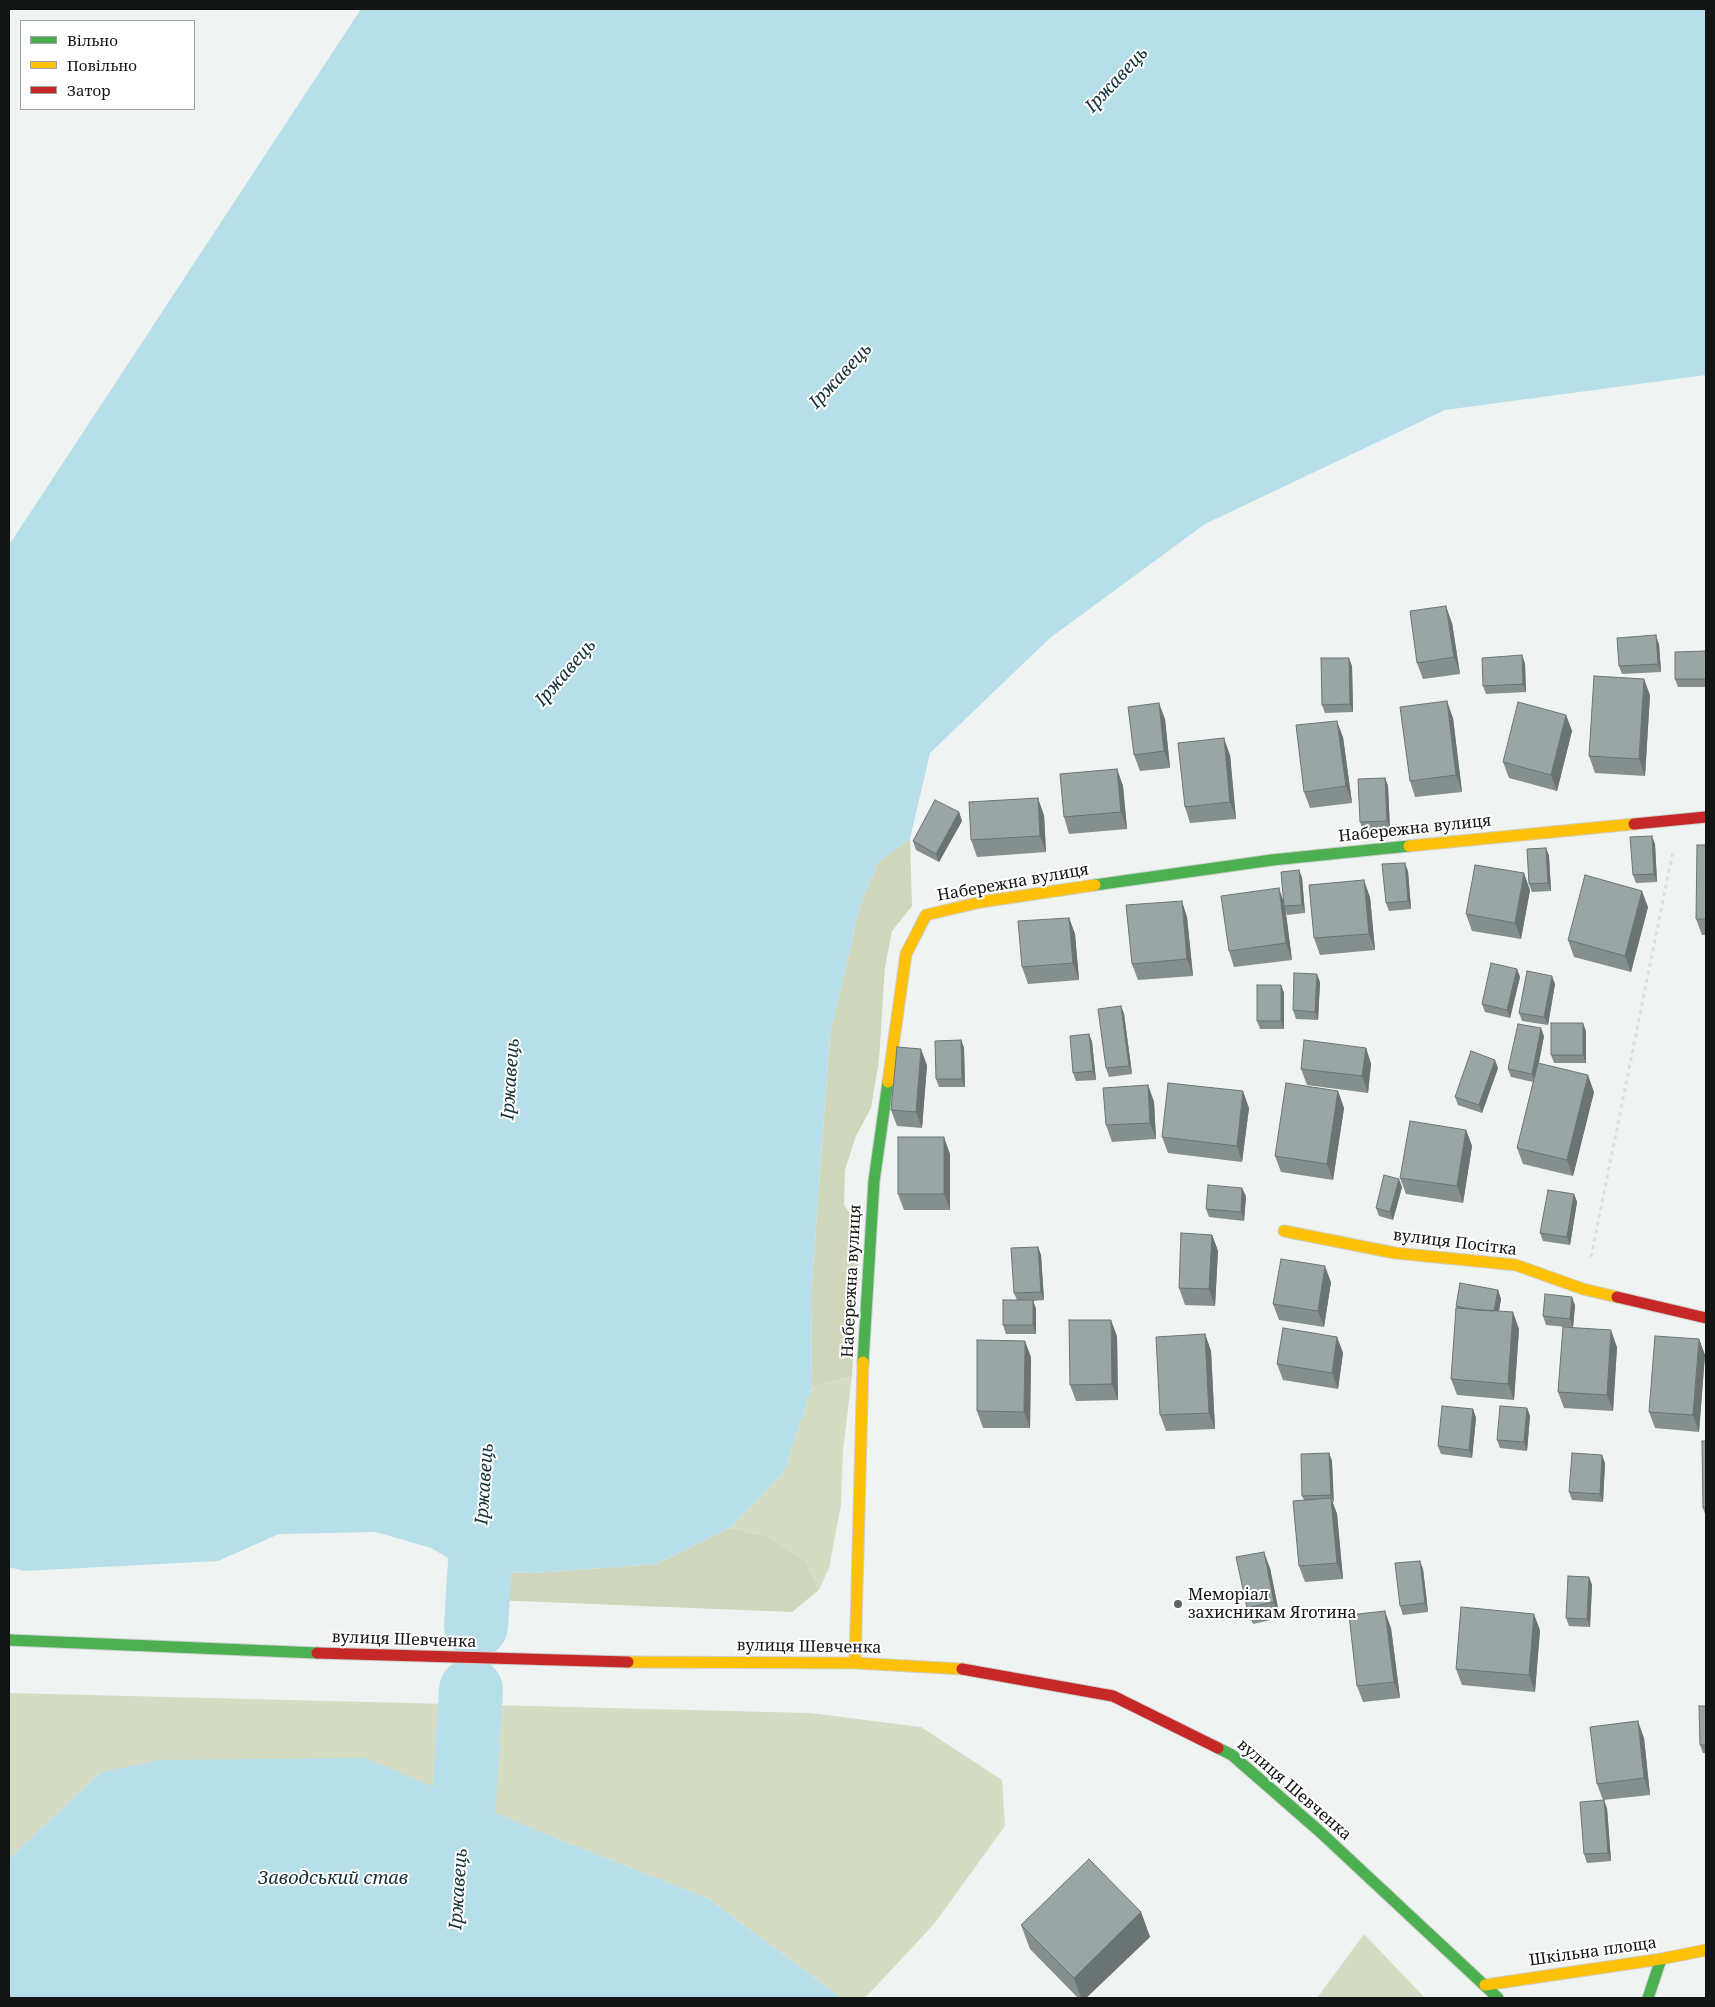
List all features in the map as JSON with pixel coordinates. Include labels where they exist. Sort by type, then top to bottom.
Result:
[{"type":"street","name":"Набережна вулиця","points":[[855,1663],[860,1410],[874,1181],[906,954],[926,915],[981,902],[1272,860],[1706,817]]},
{"type":"street","name":"вулиця Посітка","points":[[1284,1231],[1395,1252],[1516,1265],[1583,1289],[1706,1318]]},
{"type":"street","name":"вулиця Шевченка","points":[[9,1640],[206,1649],[592,1662],[855,1663],[973,1670],[1113,1696],[1232,1755],[1318,1830],[1498,1998]]},
{"type":"street","name":"Шкільна площа","points":[[1484,1984],[1661,1959],[1706,1950]]},
{"type":"street","points":[[1648,1998],[1661,1959]]},
{"type":"path","points":[[1583,1289],[1604,1198],[1679,819]]},
{"type":"green space","points":[[910,839],[912,906],[892,931],[885,967],[879,1060],[871,1108],[856,1136],[845,1170],[844,1205],[851,1215],[860,1242],[852,1376],[812,1387],[811,1295],[830,1035],[861,902],[879,861]]},
{"type":"green space","points":[[852,1376],[843,1450],[841,1505],[829,1568],[819,1590],[805,1560],[770,1537],[730,1528],[784,1472],[812,1387]]},
{"type":"green space","points":[[730,1528],[770,1537],[805,1560],[819,1590],[792,1612],[493,1600],[488,1588],[495,1572],[534,1573],[656,1564]]},
{"type":"green space","points":[[9,1693],[810,1713],[921,1727],[1002,1780],[1005,1826],[934,1924],[865,1998],[842,1998],[707,1898],[555,1838],[101,1772],[9,1859]]},
{"type":"green space","points":[[1364,1934],[1425,1998],[1317,1998]]},
{"type":"water","points":[[361,9],[1706,9],[1706,375],[1445,410],[1205,524],[1050,638],[930,753],[910,839],[879,861],[861,902],[830,1035],[811,1295],[812,1387],[784,1472],[730,1528],[656,1564],[534,1573],[470,1571],[431,1548],[376,1532],[279,1534],[218,1561],[24,1571],[9,1567],[9,545]]},
{"type":"water","name":"Заводський став","points":[[365,1758],[555,1838],[707,1898],[842,1998],[9,1998],[9,1859],[101,1772],[160,1760]]},
{"type":"building","points":[[1446,606],[1454,657],[1417,663],[1410,611]]},
{"type":"building","points":[[1656,635],[1658,664],[1619,666],[1617,638]]},
{"type":"building","points":[[1706,651],[1706,679],[1675,679],[1675,652]]},
{"type":"building","points":[[1522,655],[1523,684],[1483,686],[1482,658]]},
{"type":"building","points":[[1321,658],[1349,658],[1350,704],[1322,705]]},
{"type":"building","points":[[1594,676],[1644,679],[1639,759],[1589,756]]},
{"type":"building","points":[[1447,701],[1456,775],[1410,781],[1400,707]]},
{"type":"building","points":[[1518,702],[1566,715],[1551,775],[1503,762]]},
{"type":"building","points":[[1159,703],[1164,751],[1134,755],[1128,707]]},
{"type":"building","points":[[1337,721],[1346,786],[1304,792],[1296,725]]},
{"type":"building","points":[[1224,738],[1230,802],[1185,807],[1178,743]]},
{"type":"building","points":[[1117,769],[1121,812],[1064,817],[1060,774]]},
{"type":"building","points":[[1385,778],[1387,821],[1360,822],[1358,779]]},
{"type":"building","points":[[1038,798],[1040,836],[971,840],[969,802]]},
{"type":"building","points":[[935,800],[959,812],[936,854],[913,841]]},
{"type":"building","points":[[1652,836],[1654,874],[1633,875],[1630,837]]},
{"type":"building","points":[[1697,845],[1706,845],[1706,919],[1696,919]]},
{"type":"building","points":[[1546,848],[1548,883],[1529,884],[1527,849]]},
{"type":"building","points":[[1405,863],[1408,901],[1386,903],[1382,864]]},
{"type":"building","points":[[1475,865],[1524,873],[1515,923],[1466,914]]},
{"type":"building","points":[[1299,870],[1302,905],[1284,906],[1281,872]]},
{"type":"building","points":[[1585,875],[1642,891],[1625,956],[1568,940]]},
{"type":"building","points":[[1364,880],[1369,934],[1314,938],[1309,885]]},
{"type":"building","points":[[1279,888],[1286,943],[1229,951],[1221,896]]},
{"type":"building","points":[[1182,901],[1187,959],[1132,964],[1126,905]]},
{"type":"building","points":[[1069,918],[1073,963],[1022,967],[1018,921]]},
{"type":"building","points":[[1491,963],[1517,969],[1507,1010],[1482,1004]]},
{"type":"building","points":[[1527,971],[1552,976],[1544,1017],[1519,1013]]},
{"type":"building","points":[[1294,973],[1317,974],[1315,1012],[1293,1010]]},
{"type":"building","points":[[1257,985],[1281,985],[1281,1021],[1257,1021]]},
{"type":"building","points":[[1121,1006],[1129,1066],[1106,1068],[1098,1009]]},
{"type":"building","points":[[1551,1023],[1583,1023],[1583,1055],[1551,1055]]},
{"type":"building","points":[[1518,1024],[1541,1028],[1532,1074],[1508,1069]]},
{"type":"building","points":[[1089,1034],[1093,1071],[1073,1073],[1070,1036]]},
{"type":"building","points":[[961,1040],[962,1079],[936,1079],[935,1041]]},
{"type":"building","points":[[1304,1040],[1366,1048],[1362,1076],[1301,1069]]},
{"type":"building","points":[[897,1047],[921,1049],[916,1112],[891,1110]]},
{"type":"building","points":[[1471,1051],[1495,1060],[1479,1105],[1455,1097]]},
{"type":"building","points":[[1538,1063],[1588,1075],[1567,1160],[1517,1148]]},
{"type":"building","points":[[1168,1083],[1243,1091],[1237,1146],[1162,1137]]},
{"type":"building","points":[[1286,1083],[1338,1091],[1327,1164],[1275,1156]]},
{"type":"building","points":[[1148,1085],[1150,1123],[1106,1125],[1103,1088]]},
{"type":"building","points":[[1410,1121],[1466,1130],[1457,1186],[1400,1178]]},
{"type":"building","points":[[898,1137],[944,1137],[944,1194],[898,1194]]},
{"type":"building","points":[[1384,1175],[1399,1179],[1390,1212],[1376,1208]]},
{"type":"building","points":[[1208,1185],[1242,1188],[1241,1212],[1206,1209]]},
{"type":"building","points":[[1548,1190],[1574,1194],[1567,1237],[1540,1233]]},
{"type":"building","points":[[1181,1233],[1212,1235],[1209,1289],[1179,1288]]},
{"type":"building","points":[[1038,1247],[1041,1292],[1014,1293],[1011,1248]]},
{"type":"building","points":[[1281,1259],[1325,1266],[1318,1311],[1273,1304]]},
{"type":"building","points":[[1460,1283],[1498,1290],[1494,1311],[1456,1306]]},
{"type":"building","points":[[1545,1294],[1572,1297],[1570,1319],[1543,1316]]},
{"type":"building","points":[[1003,1300],[1033,1300],[1033,1325],[1003,1325]]},
{"type":"building","points":[[1456,1308],[1513,1312],[1508,1384],[1451,1379]]},
{"type":"building","points":[[1069,1320],[1111,1320],[1112,1384],[1070,1385]]},
{"type":"building","points":[[1563,1327],[1611,1330],[1607,1395],[1558,1392]]},
{"type":"building","points":[[1283,1328],[1337,1337],[1332,1373],[1277,1364]]},
{"type":"building","points":[[1205,1334],[1209,1413],[1160,1415],[1156,1337]]},
{"type":"building","points":[[1655,1336],[1699,1339],[1693,1415],[1649,1412]]},
{"type":"building","points":[[977,1340],[1025,1341],[1024,1412],[977,1411]]},
{"type":"building","points":[[1442,1406],[1473,1409],[1469,1450],[1438,1446]]},
{"type":"building","points":[[1500,1406],[1527,1408],[1524,1442],[1497,1440]]},
{"type":"building","points":[[1702,1441],[1706,1441],[1706,1508],[1703,1508]]},
{"type":"building","points":[[1329,1453],[1331,1495],[1302,1496],[1301,1454]]},
{"type":"building","points":[[1572,1453],[1602,1455],[1600,1494],[1569,1492]]},
{"type":"building","points":[[1331,1498],[1337,1563],[1299,1566],[1293,1501]]},
{"type":"building","points":[[1264,1552],[1274,1602],[1247,1608],[1236,1557]]},
{"type":"building","points":[[1420,1561],[1425,1603],[1400,1606],[1395,1563]]},
{"type":"building","points":[[1568,1576],[1589,1577],[1587,1619],[1566,1618]]},
{"type":"building","points":[[1461,1607],[1534,1614],[1529,1675],[1456,1669]]},
{"type":"building","points":[[1385,1611],[1394,1682],[1357,1686],[1349,1615]]},
{"type":"building","points":[[1699,1706],[1706,1706],[1706,1745],[1700,1745]]},
{"type":"building","points":[[1638,1721],[1644,1778],[1597,1784],[1590,1727]]},
{"type":"building","points":[[1604,1800],[1608,1853],[1584,1854],[1580,1802]]},
{"type":"building","points":[[1089,1859],[1141,1912],[1074,1978],[1021,1925]]},
{"type":"waterway","name":"Іржавець","points":[[476,1626],[485,1484]]},
{"type":"waterway","name":"Іржавець","points":[[452,1998],[471,1690]]},
{"type":"traffic: fast","points":[[1095,885],[1272,860],[1409,846]]},
{"type":"traffic: fast","points":[[863,1362],[874,1181],[888,1082]]},
{"type":"traffic: fast","points":[[9,1640],[317,1653]]},
{"type":"traffic: fast","points":[[1218,1748],[1232,1755],[1318,1830],[1498,1998]]},
{"type":"traffic: fast","points":[[1648,1998],[1661,1959]]},
{"type":"traffic: slow","points":[[1409,846],[1634,824]]},
{"type":"traffic: slow","points":[[888,1082],[906,954],[926,915],[981,902],[1095,885]]},
{"type":"traffic: slow","points":[[1284,1231],[1395,1253],[1516,1265],[1583,1289],[1617,1297]]},
{"type":"traffic: slow","points":[[855,1663],[863,1362]]},
{"type":"traffic: slow","points":[[628,1662],[855,1663],[962,1669]]},
{"type":"traffic: slow","points":[[1485,1985],[1661,1959],[1706,1950]]},
{"type":"traffic: jam","points":[[1634,824],[1706,817]]},
{"type":"traffic: jam","points":[[1617,1297],[1706,1318]]},
{"type":"traffic: jam","points":[[317,1653],[628,1662]]},
{"type":"traffic: jam","points":[[962,1669],[1113,1696],[1218,1748]]},
{"type":"place","name":"Меморіал захисникам Яготина","points":[[1178,1604]]}]
